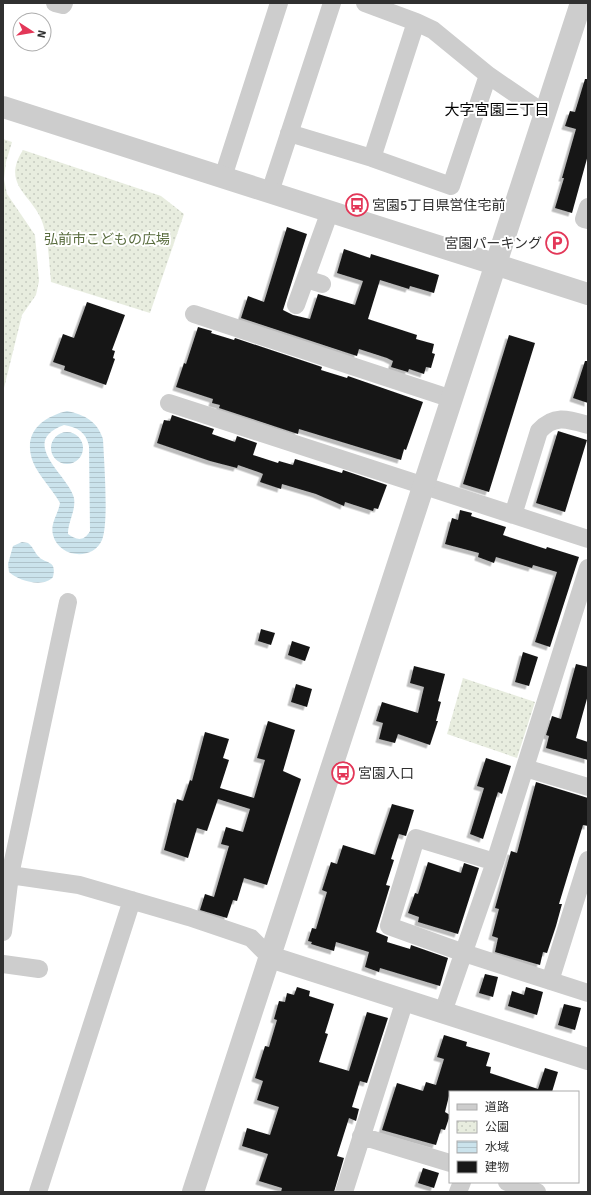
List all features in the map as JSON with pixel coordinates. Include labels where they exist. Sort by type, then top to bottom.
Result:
[{"type":"street","points":[[55,3],[63,6],[64,3]]},
{"type":"street","points":[[223,177],[279,3]]},
{"type":"street","points":[[270,192],[332,3]]},
{"type":"street","points":[[365,3],[433,30],[488,75],[545,114]]},
{"type":"street","points":[[192,1192],[545,114],[576,6]]},
{"type":"street","points":[[372,158],[416,22]]},
{"type":"street","points":[[289,133],[372,158],[451,186],[488,75]]},
{"type":"street","points":[[3,106],[588,294]]},
{"type":"street","points":[[588,207],[584,219],[588,220]]},
{"type":"street","points":[[296,305],[314,282],[330,211]]},
{"type":"street","points":[[194,314],[452,399]]},
{"type":"street","points":[[169,404],[588,539]]},
{"type":"street","points":[[513,515],[539,431],[546,424],[563,419],[588,425]]},
{"type":"street","points":[[443,1012],[495,862],[588,568]]},
{"type":"street","points":[[3,932],[7,874],[68,602]]},
{"type":"street","points":[[525,768],[588,787]]},
{"type":"street","points":[[495,862],[416,838],[389,926],[464,953],[588,993]]},
{"type":"street","points":[[550,980],[588,860]]},
{"type":"street","points":[[7,874],[79,885],[132,900],[250,938],[270,957],[588,1059]]},
{"type":"street","points":[[38,1192],[132,900]]},
{"type":"street","points":[[3,964],[39,969]]},
{"type":"street","points":[[344,1192],[405,1000]]},
{"type":"street","points":[[361,1136],[449,1163]]},
{"type":"street","points":[[511,1183],[537,1192]]},
{"type":"green space","points":[[3,139],[12,142],[6,162],[4,179],[7,194],[35,235],[39,281],[36,295],[22,315],[3,392]]},
{"type":"green space","name":"弘前市こどもの広場","points":[[23,150],[161,196],[184,214],[150,313],[51,282],[48,246],[43,224],[39,214],[21,190],[15,173],[17,162]]},
{"type":"green space","points":[[463,678],[535,702],[517,758],[447,734]]},
{"type":"water","points":[[67,411],[85,417],[94,423],[103,439],[106,491],[104,532],[98,547],[84,554],[69,552],[56,543],[52,531],[53,523],[60,503],[35,467],[30,452],[32,435],[36,428],[42,422]],"holes":[[[64,425],[80,431],[86,437],[89,446],[90,531],[88,535],[80,539],[74,538],[68,534],[74,507],[74,498],[70,489],[45,450],[45,440],[51,432]]]},
{"type":"water","points":[[64,432],[70,432],[80,439],[83,448],[82,454],[76,461],[70,464],[64,464],[54,457],[51,451],[51,445],[58,435]]},
{"type":"water","points":[[22,542],[28,543],[41,559],[52,565],[54,571],[53,577],[44,582],[37,583],[18,578],[9,572],[8,564],[13,546]]},
{"type":"building","points":[[585,79],[588,79],[588,155],[572,213],[555,208],[576,129],[565,126],[570,111],[575,112]]},
{"type":"building","points":[[287,227],[307,234],[283,310],[293,315],[310,319],[318,294],[355,305],[363,281],[337,273],[344,249],[370,258],[371,254],[439,275],[434,293],[410,286],[409,289],[380,280],[368,319],[417,335],[416,339],[434,344],[432,353],[435,354],[431,368],[426,367],[424,374],[409,369],[408,372],[391,367],[393,361],[387,358],[359,349],[357,356],[241,318],[248,296],[264,302]]},
{"type":"building","points":[[87,302],[125,315],[112,350],[115,351],[113,358],[115,359],[106,385],[64,370],[65,366],[53,362],[63,334],[74,338]]},
{"type":"building","points":[[198,327],[212,331],[211,333],[234,340],[235,338],[322,367],[321,370],[347,378],[348,376],[423,402],[401,460],[299,429],[298,434],[219,408],[220,405],[212,403],[213,399],[176,387],[184,363],[186,364]]},
{"type":"building","points":[[509,335],[535,343],[489,492],[463,484]]},
{"type":"building","points":[[585,361],[588,361],[588,403],[573,398]]},
{"type":"building","points":[[172,415],[214,429],[212,434],[235,442],[237,436],[257,443],[253,455],[278,463],[279,461],[293,465],[295,459],[342,473],[343,470],[387,485],[378,509],[374,508],[373,511],[345,502],[344,506],[316,494],[282,484],[281,489],[260,482],[263,474],[261,473],[238,465],[237,468],[210,461],[157,443],[164,420],[170,421]]},
{"type":"building","points":[[558,431],[587,440],[565,512],[536,503]]},
{"type":"building","points":[[460,510],[472,513],[471,516],[506,527],[503,535],[546,549],[547,547],[579,557],[550,647],[535,642],[557,572],[533,565],[532,568],[496,557],[494,563],[478,557],[479,553],[445,544],[452,518],[458,520]]},
{"type":"building","points":[[261,629],[275,633],[271,645],[258,641]]},
{"type":"building","points":[[292,641],[310,647],[305,661],[288,655]]},
{"type":"building","points":[[523,652],[538,657],[529,686],[515,682]]},
{"type":"building","points":[[576,664],[588,667],[588,695],[576,738],[588,742],[588,760],[546,748],[549,736],[546,735],[552,716],[561,719]]},
{"type":"building","points":[[414,666],[445,674],[438,701],[441,702],[436,721],[438,721],[430,745],[398,734],[395,743],[379,739],[383,723],[376,721],[382,702],[418,713],[424,687],[410,683]]},
{"type":"building","points":[[296,684],[312,689],[307,707],[291,702]]},
{"type":"building","points":[[268,721],[295,730],[283,771],[301,779],[267,885],[244,878],[237,901],[233,900],[227,918],[200,910],[205,894],[214,897],[229,846],[221,844],[226,827],[243,832],[250,809],[218,799],[207,831],[197,828],[188,858],[164,850],[177,799],[183,801],[190,780],[192,781],[205,732],[229,739],[223,758],[229,760],[220,788],[254,798],[265,760],[257,758]]},
{"type":"building","points":[[486,758],[511,766],[502,794],[498,792],[483,839],[470,834],[484,788],[477,786]]},
{"type":"building","points":[[536,782],[588,798],[588,826],[583,825],[559,904],[562,904],[556,926],[547,953],[543,952],[540,965],[495,952],[498,938],[492,936],[499,909],[495,908],[511,851],[517,853]]},
{"type":"building","points":[[392,804],[414,810],[406,836],[399,834],[391,859],[394,860],[386,885],[390,886],[376,932],[388,937],[387,942],[410,949],[411,945],[448,958],[440,986],[380,968],[379,972],[365,967],[369,952],[336,942],[334,951],[311,944],[312,942],[308,941],[312,928],[316,929],[327,892],[322,890],[331,862],[337,864],[343,845],[375,855]]},
{"type":"building","points":[[428,862],[461,873],[464,863],[479,868],[458,934],[418,922],[419,917],[408,913],[415,893],[418,894]]},
{"type":"building","points":[[485,974],[498,977],[493,997],[479,993]]},
{"type":"building","points":[[297,987],[310,991],[309,996],[334,1004],[325,1033],[328,1034],[319,1062],[349,1071],[367,1012],[388,1018],[367,1083],[360,1081],[352,1107],[359,1109],[356,1121],[349,1118],[337,1156],[344,1158],[334,1192],[281,1192],[282,1188],[259,1181],[268,1154],[242,1146],[247,1128],[270,1135],[279,1107],[257,1100],[263,1081],[255,1078],[265,1046],[269,1047],[277,1020],[274,1019],[279,1001],[285,1002],[287,993],[294,995]]},
{"type":"building","points":[[526,987],[543,992],[537,1015],[508,1006],[512,991],[524,995]]},
{"type":"building","points":[[564,1004],[581,1008],[575,1030],[558,1025]]},
{"type":"building","points":[[444,1035],[467,1042],[466,1046],[490,1053],[486,1066],[491,1067],[490,1073],[538,1089],[545,1068],[558,1072],[552,1091],[449,1091],[445,1112],[449,1114],[449,1118],[445,1130],[441,1129],[436,1145],[382,1130],[397,1083],[423,1091],[426,1082],[436,1085],[444,1059],[437,1057]]},
{"type":"building","points":[[423,1168],[439,1173],[434,1188],[418,1183]]},
{"type":"place","name":"宮園5丁目県営住宅前","points":[[357,205]]},
{"type":"place","name":"宮園パーキング","points":[[557,243]]},
{"type":"place","name":"宮園入口","points":[[343,773]]},
{"type":"district","name":"大字宮園三丁目","points":[[497,110]]}]
